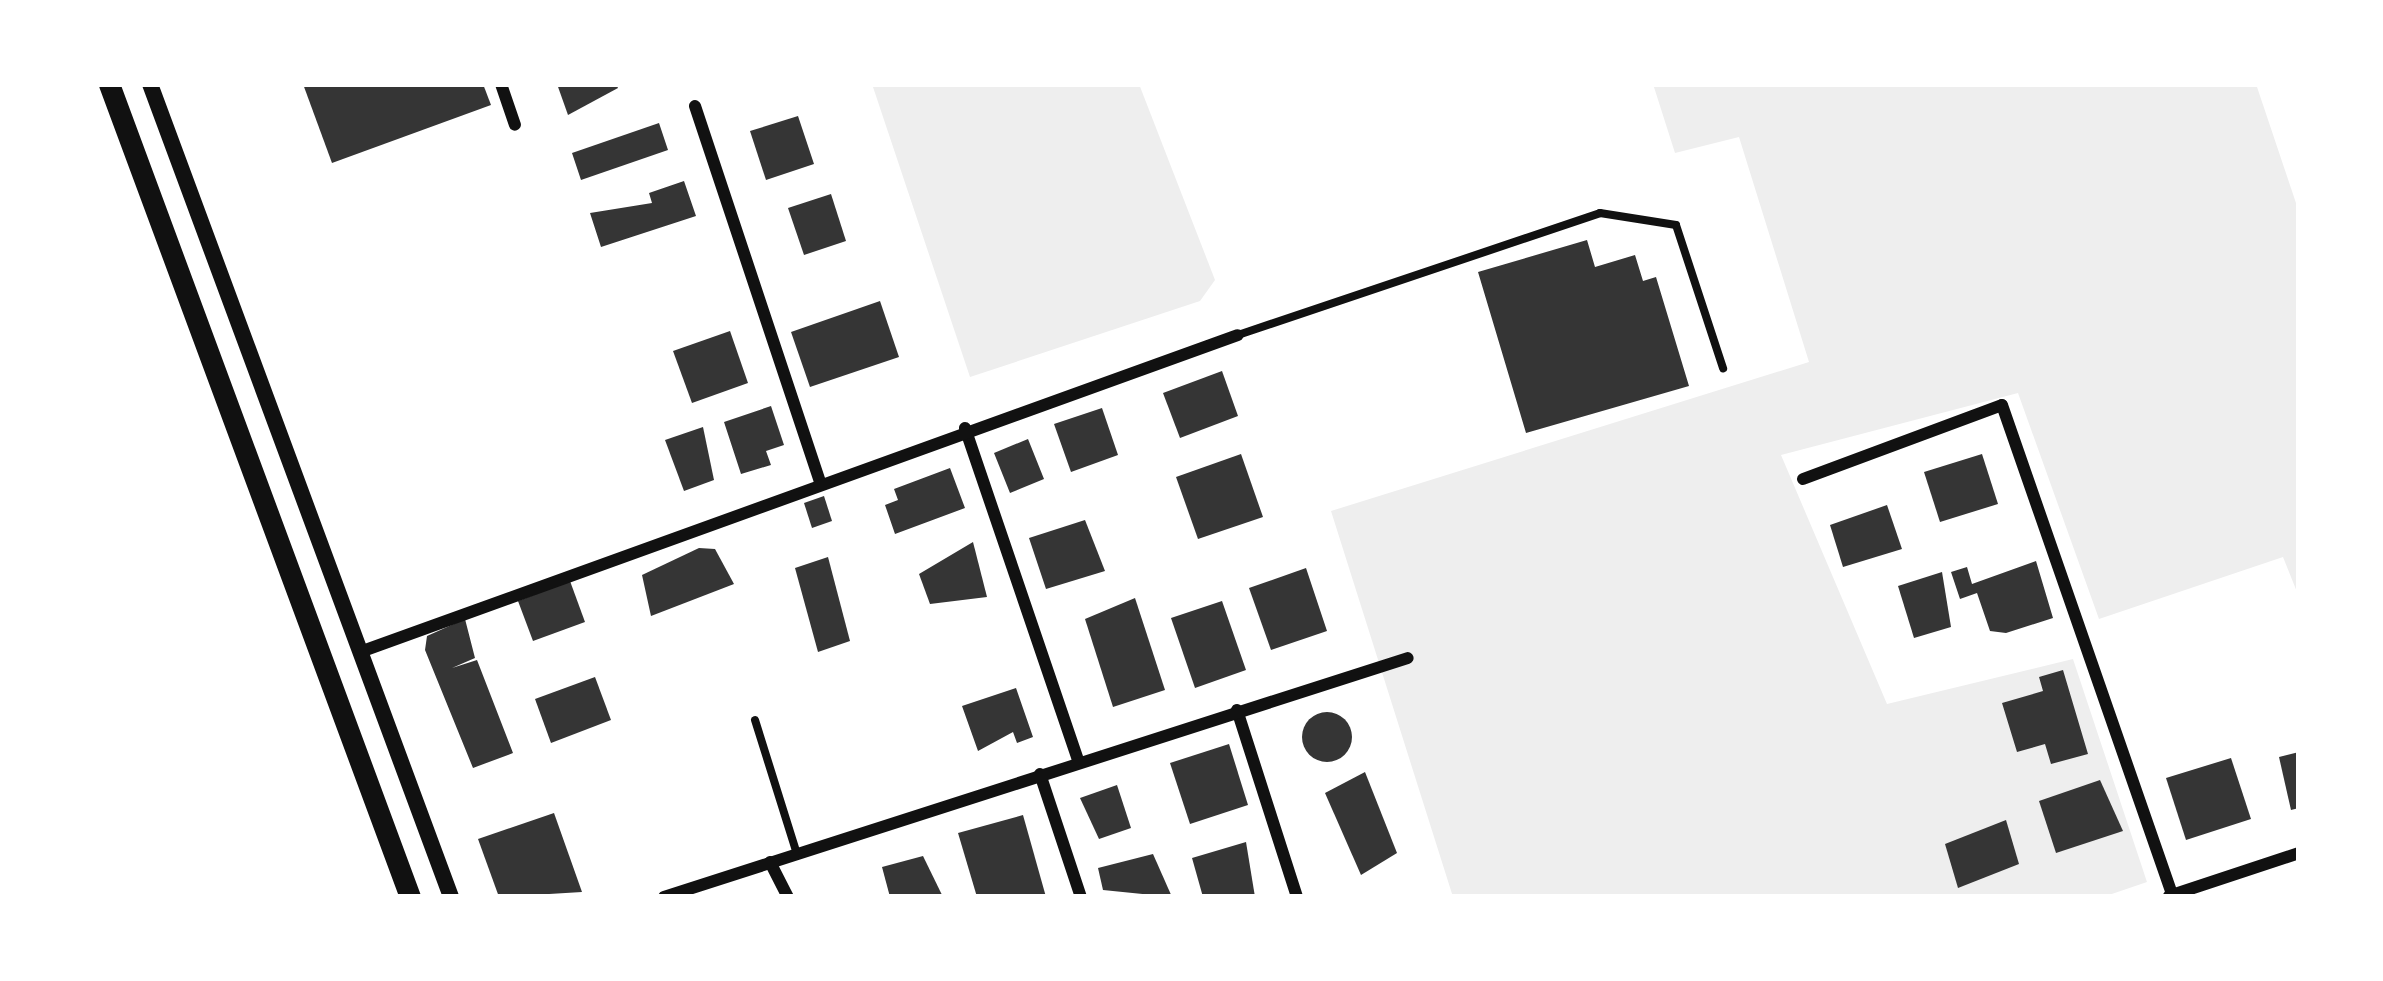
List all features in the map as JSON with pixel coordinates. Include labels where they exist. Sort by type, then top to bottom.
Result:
[{"type":"main road","points":[[109,84],[410,897]]},
{"type":"street","points":[[150,84],[451,897]]},
{"type":"street","points":[[501,84],[515,125]]},
{"type":"street","points":[[695,106],[820,482]]},
{"type":"street","points":[[360,652],[964,428],[1238,334]]},
{"type":"street","points":[[1803,478],[2002,405],[2170,896],[2299,853]]},
{"type":"street","points":[[964,428],[1079,762]]},
{"type":"street","points":[[664,897],[1408,658]]},
{"type":"street","points":[[1237,710],[1298,897]]},
{"type":"street","points":[[1040,774],[1082,897]]},
{"type":"street","points":[[770,862],[788,897]]},
{"type":"lane","points":[[1238,334],[1600,213],[1676,225],[1723,368]]},
{"type":"lane","points":[[755,720],[797,854]]},
{"type":"shaded area","points":[[872,84],[1139,84],[1215,280],[1200,301],[970,377]]},
{"type":"shaded area","points":[[1653,84],[2256,84],[2299,212],[2299,597],[2283,557],[2099,619],[2018,393],[1781,455],[1887,704],[2073,659],[2147,882],[2103,897],[1453,897],[1331,511],[1809,362],[1739,137],[1675,153]]},
{"type":"building","points":[[303,84],[483,84],[491,105],[332,163]]},
{"type":"building","points":[[557,84],[616,84],[618,88],[568,115]]},
{"type":"building","points":[[798,116],[814,164],[766,180],[750,131]]},
{"type":"building","points":[[659,123],[668,150],[581,180],[572,153]]},
{"type":"building","points":[[684,181],[696,216],[601,247],[590,213],[652,203],[649,193]]},
{"type":"building","points":[[831,194],[846,241],[804,255],[788,208]]},
{"type":"building","points":[[1587,240],[1595,267],[1635,255],[1643,281],[1656,277],[1689,386],[1526,433],[1478,272]]},
{"type":"building","points":[[880,301],[899,357],[810,387],[791,332]]},
{"type":"building","points":[[730,331],[748,383],[692,403],[673,351]]},
{"type":"building","points":[[1222,371],[1238,416],[1180,438],[1163,393]]},
{"type":"building","points":[[771,406],[784,445],[766,451],[771,465],[741,474],[724,422]]},
{"type":"building","points":[[1102,408],[1118,455],[1071,472],[1054,424]]},
{"type":"building","points":[[703,427],[714,480],[684,491],[665,440]]},
{"type":"building","points":[[1028,439],[1044,479],[1010,493],[994,453]]},
{"type":"building","points":[[1241,454],[1263,517],[1198,539],[1176,477]]},
{"type":"building","points":[[1982,454],[1998,504],[1940,522],[1924,472]]},
{"type":"building","points":[[950,468],[965,508],[895,534],[885,505],[898,500],[894,489]]},
{"type":"building","points":[[824,496],[832,521],[812,528],[804,503]]},
{"type":"building","points":[[1887,505],[1902,549],[1843,567],[1830,525]]},
{"type":"building","points":[[1085,520],[1105,571],[1046,589],[1029,538]]},
{"type":"building","points":[[973,542],[987,597],[930,604],[919,574]]},
{"type":"building","points":[[699,548],[715,549],[734,584],[651,616],[642,575]]},
{"type":"building","points":[[828,557],[850,641],[818,652],[795,568]]},
{"type":"building","points":[[2036,561],[2053,618],[2006,633],[1990,631],[1977,593],[1960,599],[1951,572],[1967,567],[1972,584]]},
{"type":"building","points":[[1306,568],[1327,631],[1271,650],[1249,588]]},
{"type":"building","points":[[1942,572],[1951,627],[1914,638],[1898,586]]},
{"type":"building","points":[[570,581],[585,622],[533,641],[518,601]]},
{"type":"building","points":[[1135,598],[1165,690],[1113,707],[1085,619]]},
{"type":"building","points":[[1222,601],[1246,670],[1195,688],[1171,618]]},
{"type":"building","points":[[465,619],[475,658],[452,668],[477,660],[513,753],[473,768],[425,650],[427,636]]},
{"type":"building","points":[[2063,670],[2088,754],[2051,764],[2045,744],[2017,752],[2002,703],[2043,691],[2039,677]]},
{"type":"building","points":[[595,677],[611,720],[551,743],[535,699]]},
{"type":"building","points":[[1016,688],[1033,737],[1017,743],[1013,732],[978,751],[962,706]]},
{"type":"building","points":[[1327,712],[1345,719],[1352,737],[1345,755],[1327,762],[1309,755],[1302,737],[1309,719]]},
{"type":"building","points":[[1229,744],[1248,805],[1190,824],[1170,763]]},
{"type":"building","points":[[2299,752],[2299,808],[2291,810],[2279,757]]},
{"type":"building","points":[[2231,758],[2251,819],[2186,840],[2166,778]]},
{"type":"building","points":[[1365,772],[1397,853],[1361,875],[1325,793]]},
{"type":"building","points":[[2100,780],[2123,831],[2056,853],[2039,801]]},
{"type":"building","points":[[1117,785],[1131,828],[1099,839],[1080,798]]},
{"type":"building","points":[[554,813],[582,892],[499,897],[478,839]]},
{"type":"building","points":[[1023,815],[1046,897],[977,897],[958,833]]},
{"type":"building","points":[[2006,820],[2019,864],[1958,888],[1945,844]]},
{"type":"building","points":[[1246,842],[1255,897],[1203,897],[1192,858]]},
{"type":"building","points":[[1153,854],[1172,897],[1103,890],[1098,868]]},
{"type":"building","points":[[923,856],[943,897],[890,897],[882,867]]}]
